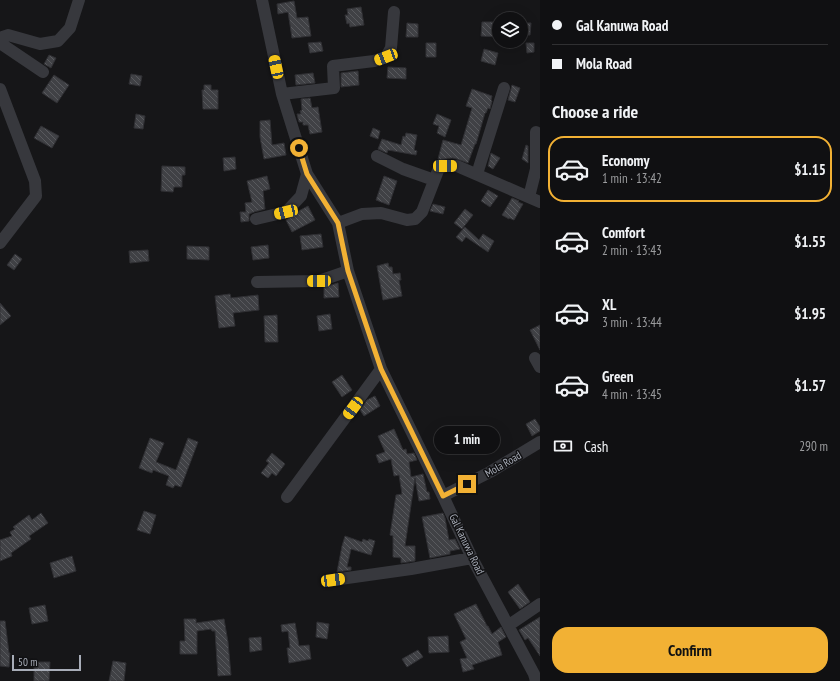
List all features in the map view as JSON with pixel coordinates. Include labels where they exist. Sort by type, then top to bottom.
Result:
[{"type":"street","points":[[0,38],[8,35],[40,44],[58,41],[70,28],[79,0]]},
{"type":"street","name":"Gal Kanuwa Road","points":[[262,0],[282,94],[307,174],[338,223],[348,271],[381,369],[472,558],[537,675]]},
{"type":"street","points":[[282,94],[334,88],[333,66],[374,61],[386,57],[391,48],[394,12]]},
{"type":"street","points":[[0,43],[43,72]]},
{"type":"street","points":[[478,174],[504,88]]},
{"type":"street","points":[[0,89],[35,181],[36,196],[0,242]]},
{"type":"street","points":[[338,223],[362,214],[381,213],[407,220],[414,219],[422,212],[439,168],[445,166],[457,166],[478,174],[534,200],[536,132]]},
{"type":"street","points":[[377,156],[403,169],[434,180]]},
{"type":"street","points":[[256,219],[286,212],[301,196],[307,174]]},
{"type":"street","points":[[257,282],[319,281],[348,271]]},
{"type":"street","points":[[287,497],[381,369]]},
{"type":"street","name":"Mola Road","points":[[443,496],[490,472],[540,442]]},
{"type":"street","points":[[333,580],[411,569],[472,558]]},
{"type":"street","points":[[508,625],[540,604]]},
{"type":"building","points":[[294,1],[297,18],[308,17],[311,36],[292,38],[288,12],[278,14],[277,4]]},
{"type":"building","points":[[361,7],[364,25],[350,27],[349,23],[347,24],[345,15],[348,15],[347,9]]},
{"type":"building","points":[[482,22],[492,22],[492,37],[481,36]]},
{"type":"building","points":[[407,23],[418,24],[418,37],[406,37]]},
{"type":"building","points":[[528,23],[531,23],[530,35],[528,35]]},
{"type":"building","points":[[321,42],[323,51],[310,53],[308,43]]},
{"type":"building","points":[[426,43],[436,43],[436,57],[426,57]]},
{"type":"building","points":[[528,43],[534,43],[534,52],[527,53]]},
{"type":"building","points":[[484,49],[498,53],[495,65],[481,61]]},
{"type":"building","points":[[49,55],[56,58],[51,68],[44,64]]},
{"type":"building","points":[[388,67],[406,68],[406,79],[387,78]]},
{"type":"building","points":[[358,71],[359,85],[341,87],[341,73]]},
{"type":"building","points":[[313,73],[315,83],[296,85],[295,75]]},
{"type":"building","points":[[131,74],[142,76],[140,86],[129,84]]},
{"type":"building","points":[[54,75],[69,85],[57,103],[42,93]]},
{"type":"building","points":[[204,85],[211,85],[211,90],[218,90],[218,109],[203,109],[202,90],[204,90]]},
{"type":"building","points":[[512,85],[520,88],[515,102],[508,100]]},
{"type":"building","points":[[472,89],[492,96],[492,101],[490,109],[488,108],[485,113],[476,144],[468,163],[452,158],[440,160],[438,159],[443,140],[461,145],[472,108],[466,106]]},
{"type":"building","points":[[310,98],[312,108],[318,107],[322,132],[310,134],[308,125],[303,125],[303,122],[299,122],[297,114],[301,114],[301,99]]},
{"type":"building","points":[[136,114],[145,116],[143,129],[134,128]]},
{"type":"building","points":[[437,114],[451,120],[445,137],[437,133],[439,126],[433,124]]},
{"type":"building","points":[[270,120],[272,145],[284,143],[286,155],[264,159],[260,137],[260,121]]},
{"type":"building","points":[[41,126],[59,136],[52,148],[34,138]]},
{"type":"building","points":[[373,128],[380,131],[378,139],[370,136]]},
{"type":"building","points":[[406,133],[417,135],[414,150],[417,151],[416,155],[388,150],[387,153],[378,149],[382,139],[401,145],[403,136],[405,137]]},
{"type":"building","points":[[526,145],[528,146],[528,163],[522,159]]},
{"type":"building","points":[[491,153],[500,158],[493,169],[488,166]]},
{"type":"building","points":[[235,157],[236,169],[224,171],[223,158]]},
{"type":"building","points":[[162,166],[185,167],[185,175],[182,175],[182,187],[174,187],[173,192],[161,191]]},
{"type":"building","points":[[267,176],[270,189],[263,191],[265,209],[249,214],[249,221],[241,222],[240,212],[246,212],[245,203],[252,202],[247,181]]},
{"type":"building","points":[[384,176],[397,181],[389,205],[376,200]]},
{"type":"building","points":[[488,190],[498,196],[490,207],[481,201]]},
{"type":"building","points":[[512,198],[523,204],[514,220],[502,215]]},
{"type":"building","points":[[433,204],[445,207],[443,214],[430,211]]},
{"type":"building","points":[[308,206],[315,220],[292,232],[286,220]]},
{"type":"building","points":[[465,209],[473,215],[462,229],[454,223]]},
{"type":"building","points":[[465,227],[479,240],[483,234],[494,241],[488,252],[466,237],[462,242],[456,237]]},
{"type":"building","points":[[321,234],[323,247],[302,250],[300,236]]},
{"type":"building","points":[[268,245],[269,258],[253,260],[251,247]]},
{"type":"building","points":[[187,246],[209,247],[209,260],[187,259]]},
{"type":"building","points":[[148,250],[149,261],[130,263],[129,251]]},
{"type":"building","points":[[15,254],[22,259],[14,270],[7,265]]},
{"type":"building","points":[[388,263],[389,267],[392,267],[393,274],[400,273],[401,280],[399,280],[402,296],[383,300],[377,266]]},
{"type":"building","points":[[338,283],[339,297],[324,298],[324,287]]},
{"type":"building","points":[[230,294],[231,298],[258,295],[259,310],[233,313],[235,326],[219,328],[215,296]]},
{"type":"building","points":[[0,303],[11,316],[0,325]]},
{"type":"building","points":[[330,314],[332,329],[319,331],[317,316]]},
{"type":"building","points":[[277,315],[278,342],[265,342],[264,316]]},
{"type":"building","points":[[540,325],[540,350],[530,330]]},
{"type":"building","points":[[342,375],[352,390],[342,397],[332,382]]},
{"type":"building","points":[[375,396],[380,406],[364,416],[360,410],[367,400]]},
{"type":"building","points":[[535,419],[540,427],[540,431],[532,436],[526,424]]},
{"type":"building","points":[[394,429],[403,450],[406,449],[407,454],[414,453],[417,460],[409,462],[411,477],[423,474],[430,499],[419,501],[415,478],[405,546],[415,546],[415,561],[401,563],[401,558],[393,557],[393,536],[390,535],[396,495],[402,494],[399,475],[394,476],[391,459],[379,463],[376,455],[385,452],[378,436]]},
{"type":"building","points":[[150,438],[164,443],[156,462],[176,470],[188,438],[198,442],[181,487],[175,485],[173,488],[166,485],[169,476],[153,470],[152,473],[139,468]]},
{"type":"building","points":[[272,453],[285,464],[276,476],[272,473],[268,478],[261,473],[269,463],[266,461]]},
{"type":"building","points":[[144,511],[156,515],[150,534],[137,530]]},
{"type":"building","points":[[41,513],[48,523],[29,536],[31,539],[11,553],[12,556],[0,561],[0,540],[12,536],[10,532],[15,529],[13,527],[29,515],[32,520]]},
{"type":"building","points":[[443,513],[449,540],[455,539],[460,549],[450,551],[450,554],[430,558],[422,517]]},
{"type":"building","points":[[345,536],[362,542],[363,539],[375,541],[371,555],[351,549],[347,567],[351,567],[351,570],[337,572],[342,546]]},
{"type":"building","points":[[72,556],[76,571],[54,578],[50,563]]},
{"type":"building","points":[[518,584],[530,602],[520,609],[508,592]]},
{"type":"building","points":[[476,604],[492,634],[501,627],[506,637],[498,642],[502,655],[472,665],[474,669],[463,672],[460,659],[467,658],[460,642],[466,639],[454,614]]},
{"type":"building","points":[[45,605],[48,621],[32,624],[29,608]]},
{"type":"building","points":[[540,617],[540,656],[528,638],[525,640],[519,630]]},
{"type":"building","points":[[184,619],[196,619],[196,623],[224,619],[231,675],[218,676],[215,631],[212,631],[211,629],[197,631],[197,654],[180,654],[180,641],[185,641]]},
{"type":"building","points":[[0,621],[5,621],[10,653],[9,667],[0,666]]},
{"type":"building","points":[[317,622],[329,624],[327,639],[316,637]]},
{"type":"building","points":[[295,623],[299,646],[309,645],[311,659],[289,663],[287,648],[290,648],[288,631],[282,632],[281,625]]},
{"type":"building","points":[[448,636],[449,652],[429,653],[428,637]]},
{"type":"building","points":[[261,637],[262,650],[250,652],[249,638]]},
{"type":"building","points":[[418,650],[423,657],[407,667],[402,659]]},
{"type":"building","points":[[113,661],[126,663],[124,681],[109,681]]},
{"type":"building","points":[[34,662],[50,662],[49,681],[34,681]]},
{"type":"route","points":[[299,148],[307,174],[338,223],[348,271],[381,369],[443,496],[467,484]]}]
